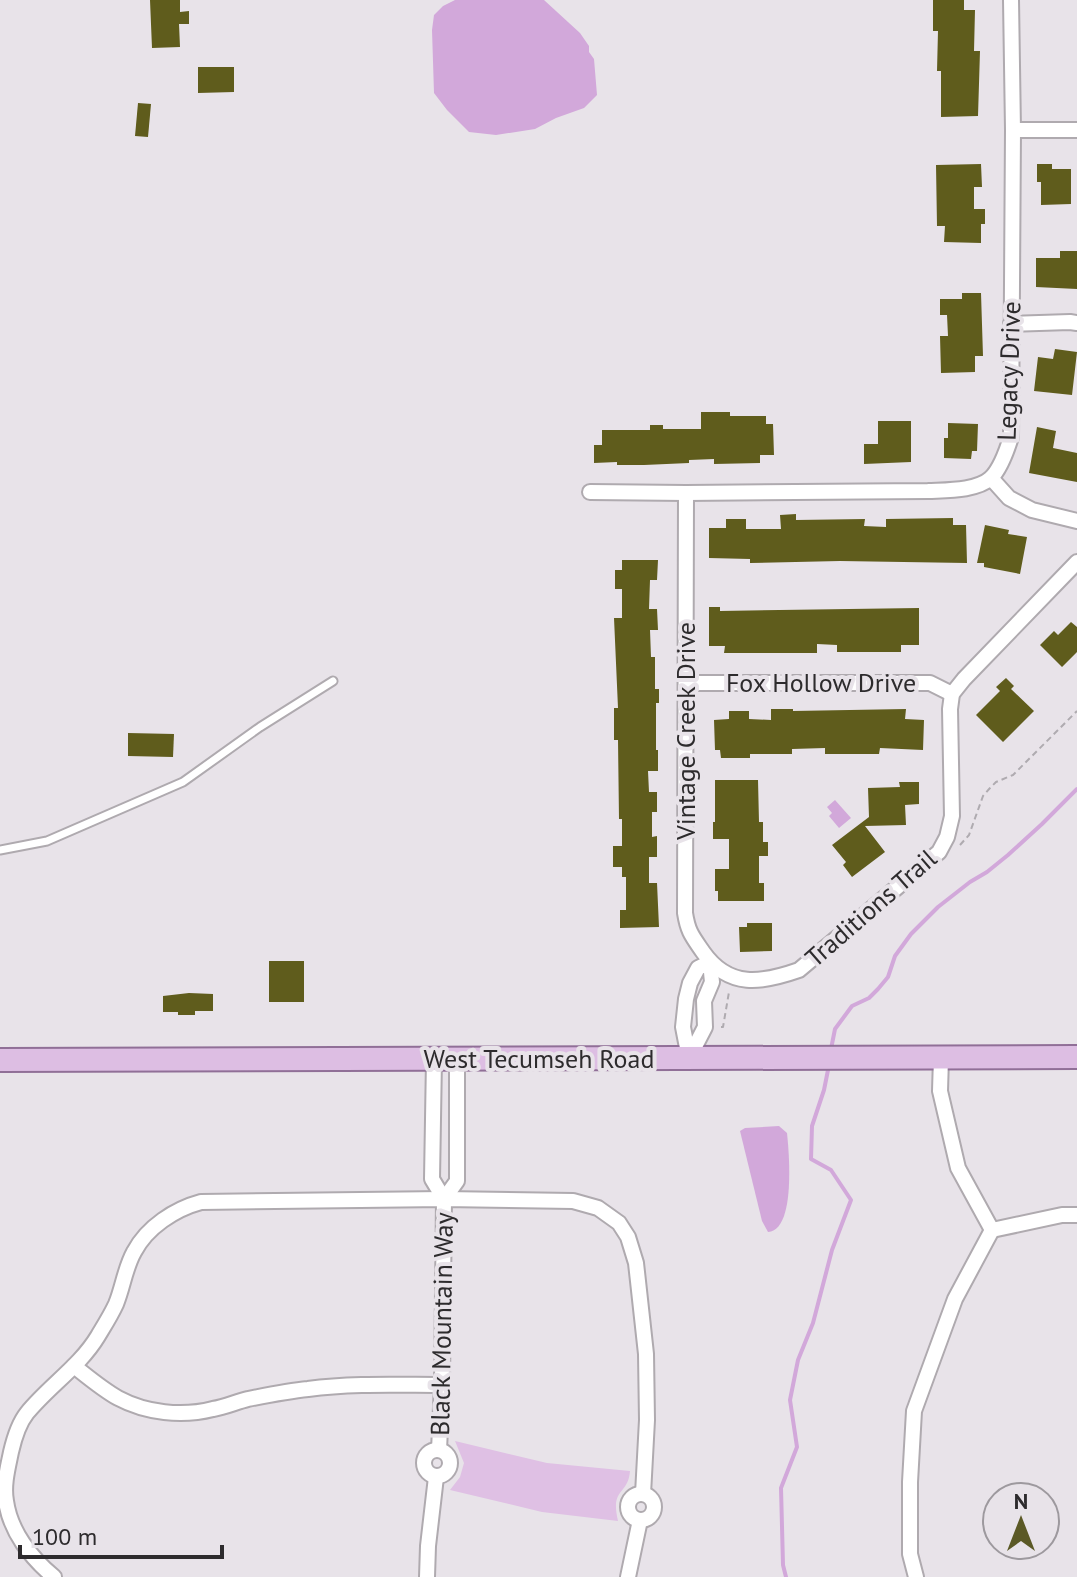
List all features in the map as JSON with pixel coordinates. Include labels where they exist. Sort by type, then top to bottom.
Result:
[{"type":"main road","name":"West Tecumseh Road","points":[[0,1060],[1077,1057]]},
{"type":"street","name":"Legacy Drive","points":[[590,492],[954,490],[967,489],[991,478],[1011,437],[1011,0]]},
{"type":"street","points":[[1013,130],[1077,130]]},
{"type":"street","points":[[1011,324],[1077,323]]},
{"type":"street","points":[[991,478],[1009,498],[1032,510],[1077,521]]},
{"type":"street","name":"Vintage Creek Drive","points":[[686,493],[685,913],[688,930],[710,962]]},
{"type":"street","points":[[952,694],[1077,562]]},
{"type":"street","name":"Fox Hollow Drive","points":[[686,683],[930,683],[952,694]]},
{"type":"street","name":"Traditions Trail","points":[[710,962],[729,976],[753,981],[773,979],[799,970],[939,852],[947,837],[952,816],[952,694]]},
{"type":"street","points":[[710,962],[712,982],[704,1001],[705,1027],[689,1058],[683,1027],[686,999],[698,968],[710,962]]},
{"type":"street","points":[[941,1058],[940,1091],[958,1168],[992,1230]]},
{"type":"street","name":"Black Mountain Way","points":[[427,1577],[436,1477],[428,1473],[424,1462],[429,1453],[439,1450],[442,1385],[444,1199],[432,1179],[434,1059]]},
{"type":"street","name":"Black Mountain Way","points":[[444,1199],[457,1181],[457,1059]]},
{"type":"street","points":[[54,1577],[36,1562],[16,1532],[5,1500],[6,1474],[14,1442],[25,1415],[96,1339],[116,1304],[133,1253],[141,1240],[162,1221],[189,1206],[217,1201],[444,1199],[573,1201],[598,1208],[619,1223],[628,1237],[636,1263],[645,1336],[647,1420],[643,1494],[632,1498],[628,1506],[632,1516],[640,1520],[628,1577]]},
{"type":"street","points":[[916,1577],[910,1554],[914,1411],[955,1299],[992,1230],[1062,1215],[1077,1215]]},
{"type":"street","points":[[74,1366],[120,1400],[142,1409],[168,1412],[212,1410],[245,1400],[311,1388],[442,1385]]},
{"type":"lane","points":[[0,850],[47,841],[183,782],[260,727],[333,681]]},
{"type":"shaded area","points":[[455,0],[544,0],[580,33],[589,46],[594,59],[597,95],[584,108],[535,129],[496,135],[469,132],[434,93],[434,15]]},
{"type":"shaded area","points":[[835,800],[851,818],[839,828],[829,816],[832,813],[827,807]]},
{"type":"shaded area","points":[[779,1126],[787,1133],[789,1189],[783,1218],[777,1228],[768,1232],[762,1221],[740,1131]]},
{"type":"shaded area","points":[[455,1441],[547,1463],[630,1471],[616,1502],[618,1521],[542,1512],[450,1490],[460,1477],[464,1463]]},
{"type":"building","points":[[150,0],[180,0],[180,12],[189,11],[189,24],[179,24],[180,47],[152,48]]},
{"type":"building","points":[[933,0],[964,0],[964,10],[975,10],[974,51],[980,51],[978,116],[941,117],[941,71],[937,71],[938,31],[933,31]]},
{"type":"building","points":[[198,67],[234,67],[234,92],[198,93]]},
{"type":"building","points":[[138,103],[151,104],[148,137],[135,136]]},
{"type":"building","points":[[981,164],[982,187],[974,187],[974,209],[985,209],[981,243],[944,242],[945,226],[937,226],[936,165]]},
{"type":"building","points":[[1037,164],[1052,164],[1052,169],[1071,169],[1071,204],[1041,205]]},
{"type":"building","points":[[1060,251],[1077,251],[1077,289],[1036,287],[1036,258],[1060,258]]},
{"type":"building","points":[[962,293],[981,293],[983,356],[975,356],[975,372],[941,373],[940,336],[948,336],[947,315],[940,315],[940,299],[962,299]]},
{"type":"building","points":[[1055,349],[1077,352],[1072,395],[1034,391],[1038,357],[1053,359]]},
{"type":"building","points":[[701,412],[766,416],[766,424],[773,424],[774,455],[760,455],[760,463],[714,464],[714,459],[644,465],[594,463],[594,445],[602,445],[602,430],[650,430],[650,425],[663,425],[663,429],[701,429]]},
{"type":"building","points":[[878,421],[911,421],[911,462],[864,464],[864,444],[878,444]]},
{"type":"building","points":[[948,423],[978,424],[977,451],[972,451],[971,459],[944,458]]},
{"type":"building","points":[[1037,427],[1056,431],[1053,448],[1077,453],[1077,482],[1029,473]]},
{"type":"building","points":[[796,514],[796,520],[865,519],[864,526],[886,527],[886,519],[953,518],[953,525],[966,525],[967,563],[750,563],[750,559],[709,558],[709,528],[726,528],[726,519],[746,519],[746,529],[781,529],[780,515]]},
{"type":"building","points":[[985,525],[1027,537],[1020,574],[977,563]]},
{"type":"building","points":[[622,560],[658,560],[657,580],[650,580],[649,609],[657,609],[658,630],[650,630],[651,657],[655,657],[655,689],[659,689],[659,703],[656,703],[658,771],[648,771],[649,792],[657,792],[657,812],[652,812],[652,837],[657,836],[657,857],[649,857],[649,883],[657,883],[659,927],[620,928],[620,910],[626,910],[626,877],[622,877],[622,867],[613,867],[613,846],[622,846],[618,740],[614,740],[614,708],[618,708],[614,618],[622,618],[622,589],[615,589],[615,570],[622,570]]},
{"type":"building","points":[[709,607],[720,607],[720,611],[919,608],[919,645],[901,645],[901,652],[837,652],[837,645],[817,644],[817,653],[724,653],[725,646],[709,646]]},
{"type":"building","points":[[1071,622],[1077,627],[1077,652],[1062,667],[1040,645],[1054,631],[1058,635]]},
{"type":"building","points":[[1006,678],[1014,686],[1011,689],[1034,711],[1003,742],[976,715],[1000,691],[996,687]]},
{"type":"building","points":[[771,709],[906,709],[905,719],[924,720],[923,750],[880,748],[879,754],[825,754],[825,748],[792,749],[792,754],[721,758],[720,750],[715,750],[714,720],[729,719],[729,711],[749,711],[749,719],[771,720]]},
{"type":"building","points":[[128,733],[174,734],[173,757],[128,756]]},
{"type":"building","points":[[715,780],[758,780],[759,822],[763,822],[763,842],[768,842],[768,856],[759,856],[759,883],[764,883],[764,901],[718,901],[715,869],[729,869],[729,839],[713,839]]},
{"type":"building","points":[[899,782],[919,782],[919,804],[905,805],[906,825],[865,826],[885,852],[852,877],[843,865],[846,862],[832,845],[869,817],[868,788],[900,787]]},
{"type":"building","points":[[747,923],[772,923],[772,951],[740,952],[739,927],[747,927]]},
{"type":"building","points":[[269,961],[304,961],[304,1002],[269,1002]]},
{"type":"building","points":[[213,994],[213,1011],[195,1011],[195,1015],[163,1012],[163,996]]},
{"type":"waterway","points":[[831,1049],[835,1029],[852,1006],[869,998],[888,977],[895,956],[911,934],[938,907],[1008,855],[1077,789]]},
{"type":"waterway","points":[[786,1577],[781,1488],[797,1447],[790,1400],[798,1360],[813,1323],[832,1250],[851,1200],[831,1170],[811,1159],[812,1126],[829,1065]]}]
